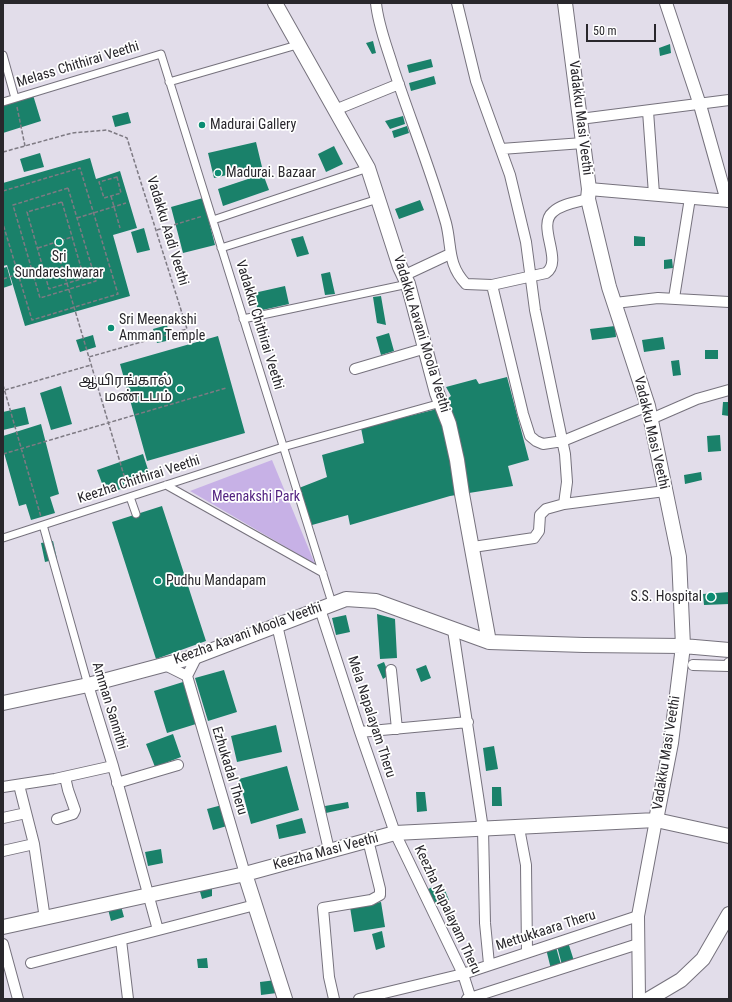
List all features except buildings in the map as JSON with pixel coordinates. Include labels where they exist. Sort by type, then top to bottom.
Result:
[{"type":"main road","name":"Vadakku Aavani Moola Veethi","points":[[275,3],[297,45],[368,168],[406,280],[441,403],[449,424],[458,460],[462,494],[473,547],[489,642]]},
{"type":"main road","name":"Vadakku Masi Veethi","points":[[564,3],[580,119],[588,194],[609,287],[649,412],[678,557],[683,646],[671,743],[656,820]]},
{"type":"main road","name":"Keezha Aavani Moola Veethi","points":[[3,703],[88,685],[164,665],[180,656],[197,656],[326,606],[351,599],[376,601],[489,642],[683,646],[729,650]]},
{"type":"main road","name":"Keezha Masi Veethi","points":[[3,927],[245,874],[395,833],[656,820],[729,836]]},
{"type":"main road","points":[[245,874],[285,999]]},
{"type":"main road","points":[[649,999],[681,980],[703,959],[729,914]]},
{"type":"street","points":[[376,3],[385,42],[440,202],[447,226],[450,254],[459,275],[466,284],[492,285],[546,273],[552,268],[548,228],[549,217],[552,212],[558,208],[588,194],[654,194],[728,201],[700,105],[666,3]]},
{"type":"street","points":[[457,3],[476,81],[510,175],[520,213],[535,310],[563,441],[567,482],[564,504]]},
{"type":"street","points":[[169,82],[297,45]]},
{"type":"street","name":"Vadakku Chithirai Veethi","points":[[161,54],[323,573],[326,606]]},
{"type":"street","name":"Melass Chithirai Veethi","points":[[3,102],[161,54]]},
{"type":"street","points":[[3,56],[15,98]]},
{"type":"street","points":[[335,110],[399,84]]},
{"type":"street","points":[[580,119],[700,105],[729,100]]},
{"type":"street","points":[[648,111],[654,194]]},
{"type":"street","points":[[501,149],[583,143]]},
{"type":"street","points":[[212,217],[368,168]]},
{"type":"street","points":[[674,298],[690,198]]},
{"type":"street","points":[[221,248],[378,199]]},
{"type":"street","points":[[244,319],[406,280],[450,254]]},
{"type":"street","points":[[492,285],[530,436],[536,441],[543,444],[563,441],[649,412],[729,390]]},
{"type":"street","points":[[615,303],[658,298],[729,302]]},
{"type":"street","points":[[355,369],[426,348]]},
{"type":"street","name":"Keezha Chithirai Veethi","points":[[3,538],[283,447],[441,403]]},
{"type":"street","points":[[166,485],[323,573]]},
{"type":"street","points":[[473,547],[534,538],[539,531],[542,513],[550,508],[564,504],[665,490]]},
{"type":"street","points":[[130,497],[136,514]]},
{"type":"street","name":"Amman Sannithi","points":[[43,525],[88,685],[113,766],[158,930]]},
{"type":"street","name":"Mela Napalayam Theru","points":[[326,606],[360,732],[395,833]]},
{"type":"street","points":[[277,625],[329,850]]},
{"type":"street","points":[[453,630],[483,829],[484,923],[489,964]]},
{"type":"street","points":[[164,665],[187,676],[197,656]]},
{"type":"street","points":[[693,665],[728,666],[729,662]]},
{"type":"street","points":[[392,670],[397,729]]},
{"type":"street","name":"Ezhukadal Theru","points":[[187,676],[245,874]]},
{"type":"street","points":[[360,732],[468,722]]},
{"type":"street","points":[[117,783],[178,765]]},
{"type":"street","points":[[3,787],[65,777],[113,766]]},
{"type":"street","points":[[57,819],[73,814],[75,810],[65,777]]},
{"type":"street","points":[[19,785],[34,844],[45,919]]},
{"type":"street","points":[[3,818],[26,813]]},
{"type":"street","points":[[639,999],[638,916],[656,820]]},
{"type":"street","points":[[519,828],[526,865],[527,952]]},
{"type":"street","name":"Keezha Napalayam Theru","points":[[395,833],[464,974],[469,999]]},
{"type":"street","points":[[334,999],[329,976],[323,908],[371,900],[380,895],[380,889],[368,840]]},
{"type":"street","points":[[3,851],[34,844]]},
{"type":"street","points":[[31,963],[255,905]]},
{"type":"street","name":"Mettukkaara Theru","points":[[359,999],[464,974],[489,964],[638,916]]},
{"type":"street","points":[[121,940],[128,999]]},
{"type":"street","points":[[3,944],[18,999]]},
{"type":"street","points":[[469,999],[638,944]]},
{"type":"path","points":[[3,152],[26,146],[15,98]]},
{"type":"path","name":"Vadakku Aadi Veethi","points":[[26,146],[72,133],[98,130],[108,130],[127,138],[187,329],[89,357]]},
{"type":"path","points":[[3,191],[80,168],[118,294],[32,320],[3,224]]},
{"type":"path","points":[[116,177],[121,193],[111,196],[104,198],[99,182],[116,177]]},
{"type":"path","points":[[68,188],[96,281],[69,289],[40,298],[13,205],[68,188]]},
{"type":"path","points":[[111,196],[120,228]]},
{"type":"path","points":[[62,202],[84,278],[49,289],[37,248],[27,212],[62,202]]},
{"type":"path","points":[[77,218],[126,203]]},
{"type":"path","points":[[156,230],[212,217]]},
{"type":"path","points":[[37,248],[72,238]]},
{"type":"path","points":[[55,242],[130,497]]},
{"type":"path","points":[[3,279],[18,274]]},
{"type":"path","points":[[5,390],[92,365]]},
{"type":"path","points":[[3,385],[43,525]]},
{"type":"path","points":[[3,454],[226,388]]},
{"type":"green space","name":"Meenakshi Park","points":[[272,460],[315,564],[190,491]]},
{"type":"place","name":"Madurai Gallery","points":[[202,125]]},
{"type":"place","name":"Madurai. Bazaar","points":[[218,173]]},
{"type":"place","name":"Sri Sundareshwarar","points":[[59,242]]},
{"type":"place","name":"Sri Meenakshi Amman Temple","points":[[111,328]]},
{"type":"place","name":"ஆயிரங்கால் மண்டபம்","points":[[180,389]]},
{"type":"place","name":"Pudhu Mandapam","points":[[158,581]]},
{"type":"place","name":"S.S. Hospital","points":[[711,597]]}]
